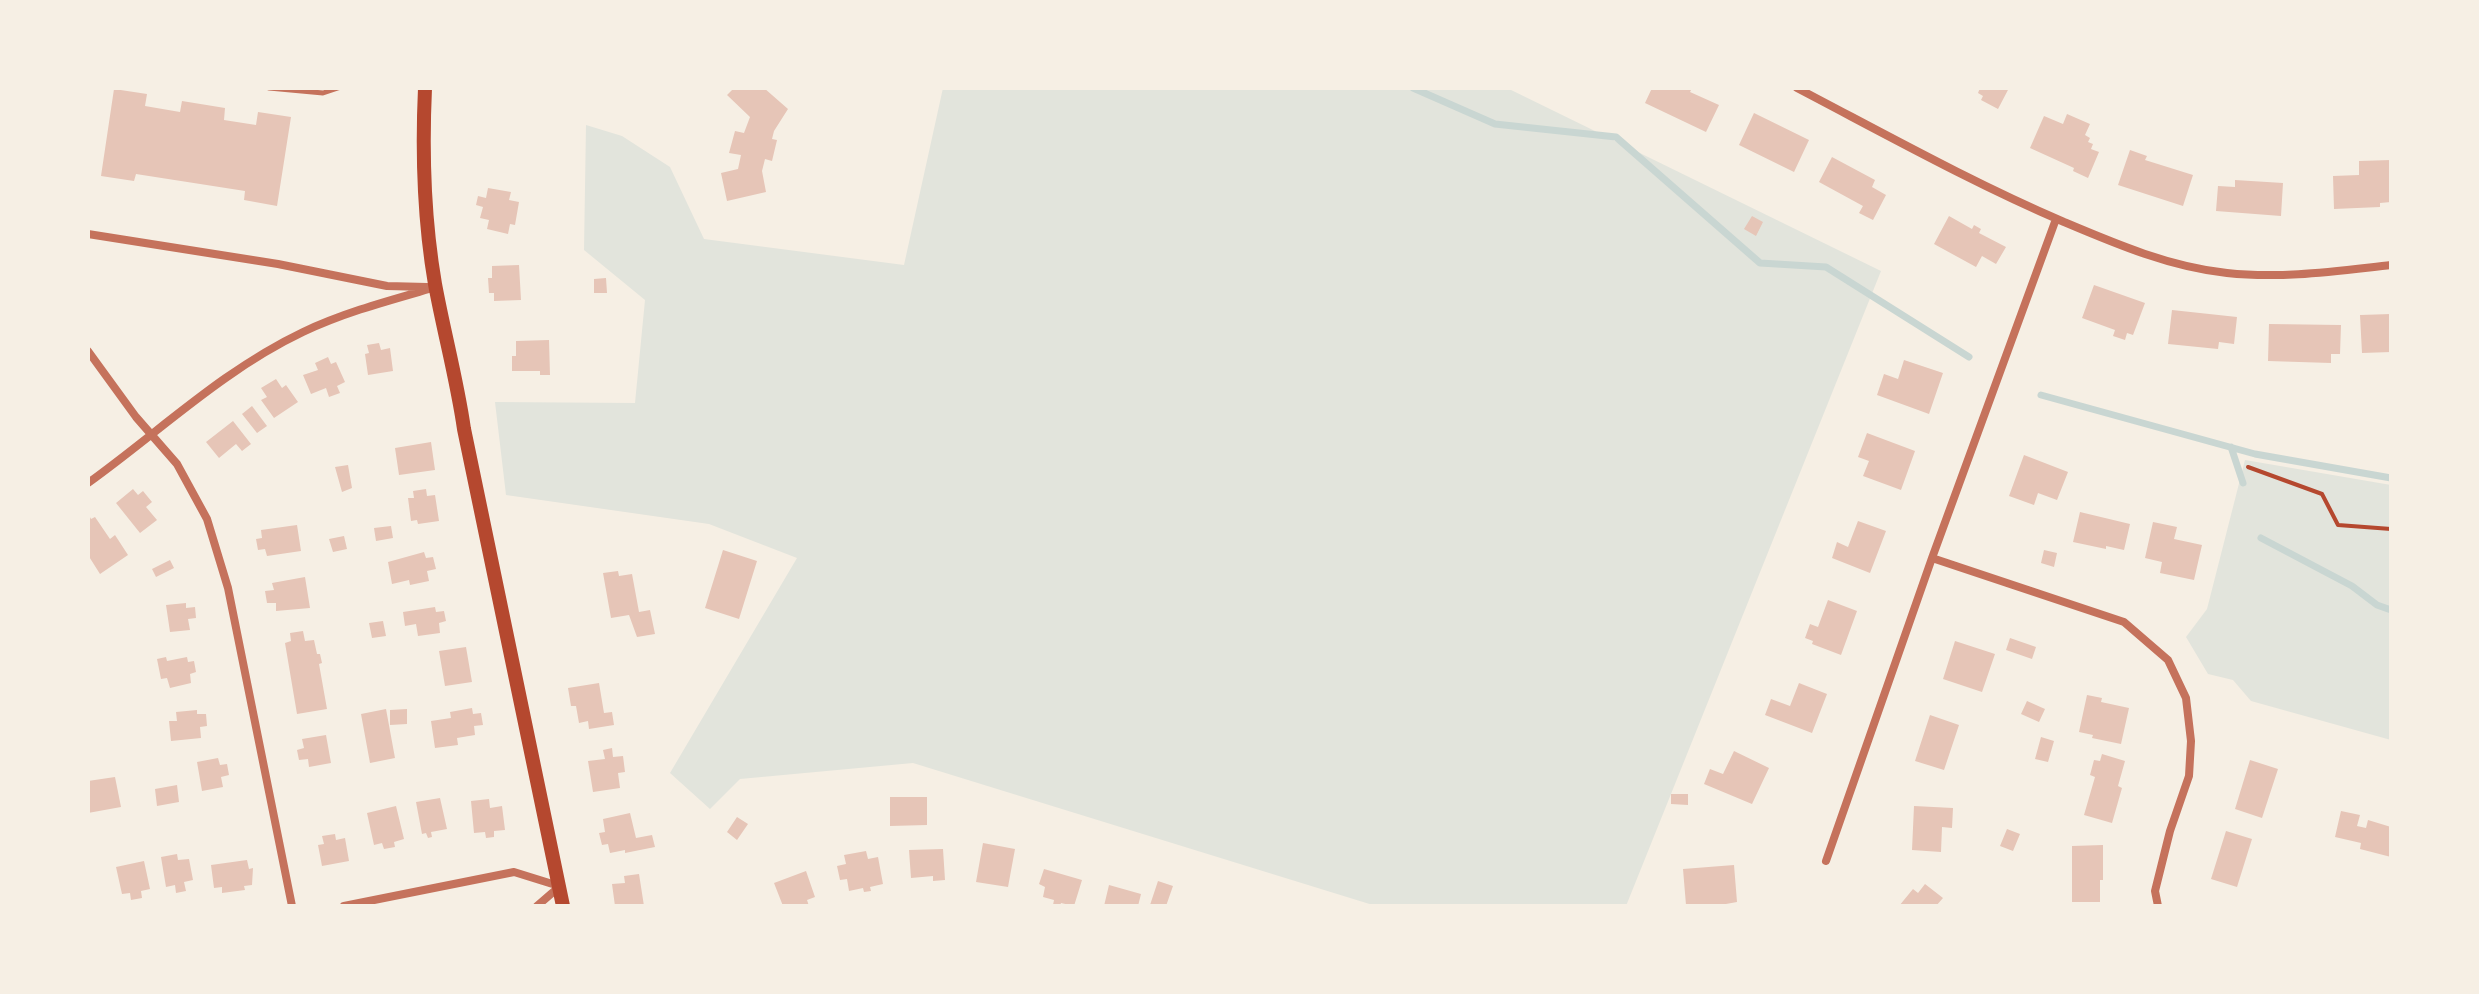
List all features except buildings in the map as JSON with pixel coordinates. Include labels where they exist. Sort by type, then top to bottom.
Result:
[{"type":"main road","points":[[425,88],[424,168],[436,287],[457,377],[464,429],[563,906]]},
{"type":"street","points":[[1797,88],[1991,190],[2165,261],[2214,272],[2288,276],[2391,265]]},
{"type":"street","points":[[1826,861],[1932,558],[2056,219]]},
{"type":"street","points":[[88,234],[278,264],[387,286],[436,287]]},
{"type":"street","points":[[88,483],[222,381],[302,332],[371,306],[436,287]]},
{"type":"street","points":[[88,351],[188,481],[215,542],[228,588],[292,906]]},
{"type":"street","points":[[1932,558],[2124,622],[2168,660],[2186,698],[2191,741],[2189,776],[2170,831],[2155,891],[2158,906]]},
{"type":"street","points":[[344,906],[514,872],[559,887]]},
{"type":"street","points":[[537,906],[559,887]]},
{"type":"lane","points":[[269,88],[323,93],[338,88]]},
{"type":"path","points":[[2248,467],[2322,494],[2338,525],[2391,529]]},
{"type":"shaded area","points":[[943,88],[1507,88],[1881,271],[1626,906],[1376,906],[913,763],[740,779],[710,809],[670,773],[797,558],[709,524],[506,495],[495,402],[635,403],[645,300],[584,250],[586,125],[622,136],[670,167],[704,239],[904,265]]},
{"type":"shaded area","points":[[2245,460],[2391,485],[2391,740],[2251,701],[2233,680],[2208,674],[2186,637],[2207,609]]},
{"type":"waterway","points":[[1413,88],[1495,124],[1616,137],[1760,263],[1826,267],[1969,357]]},
{"type":"waterway","points":[[2041,395],[2255,454],[2391,478]]},
{"type":"waterway","points":[[2231,447],[2243,483]]},
{"type":"waterway","points":[[2261,538],[2352,586],[2377,605],[2391,610]]}]
